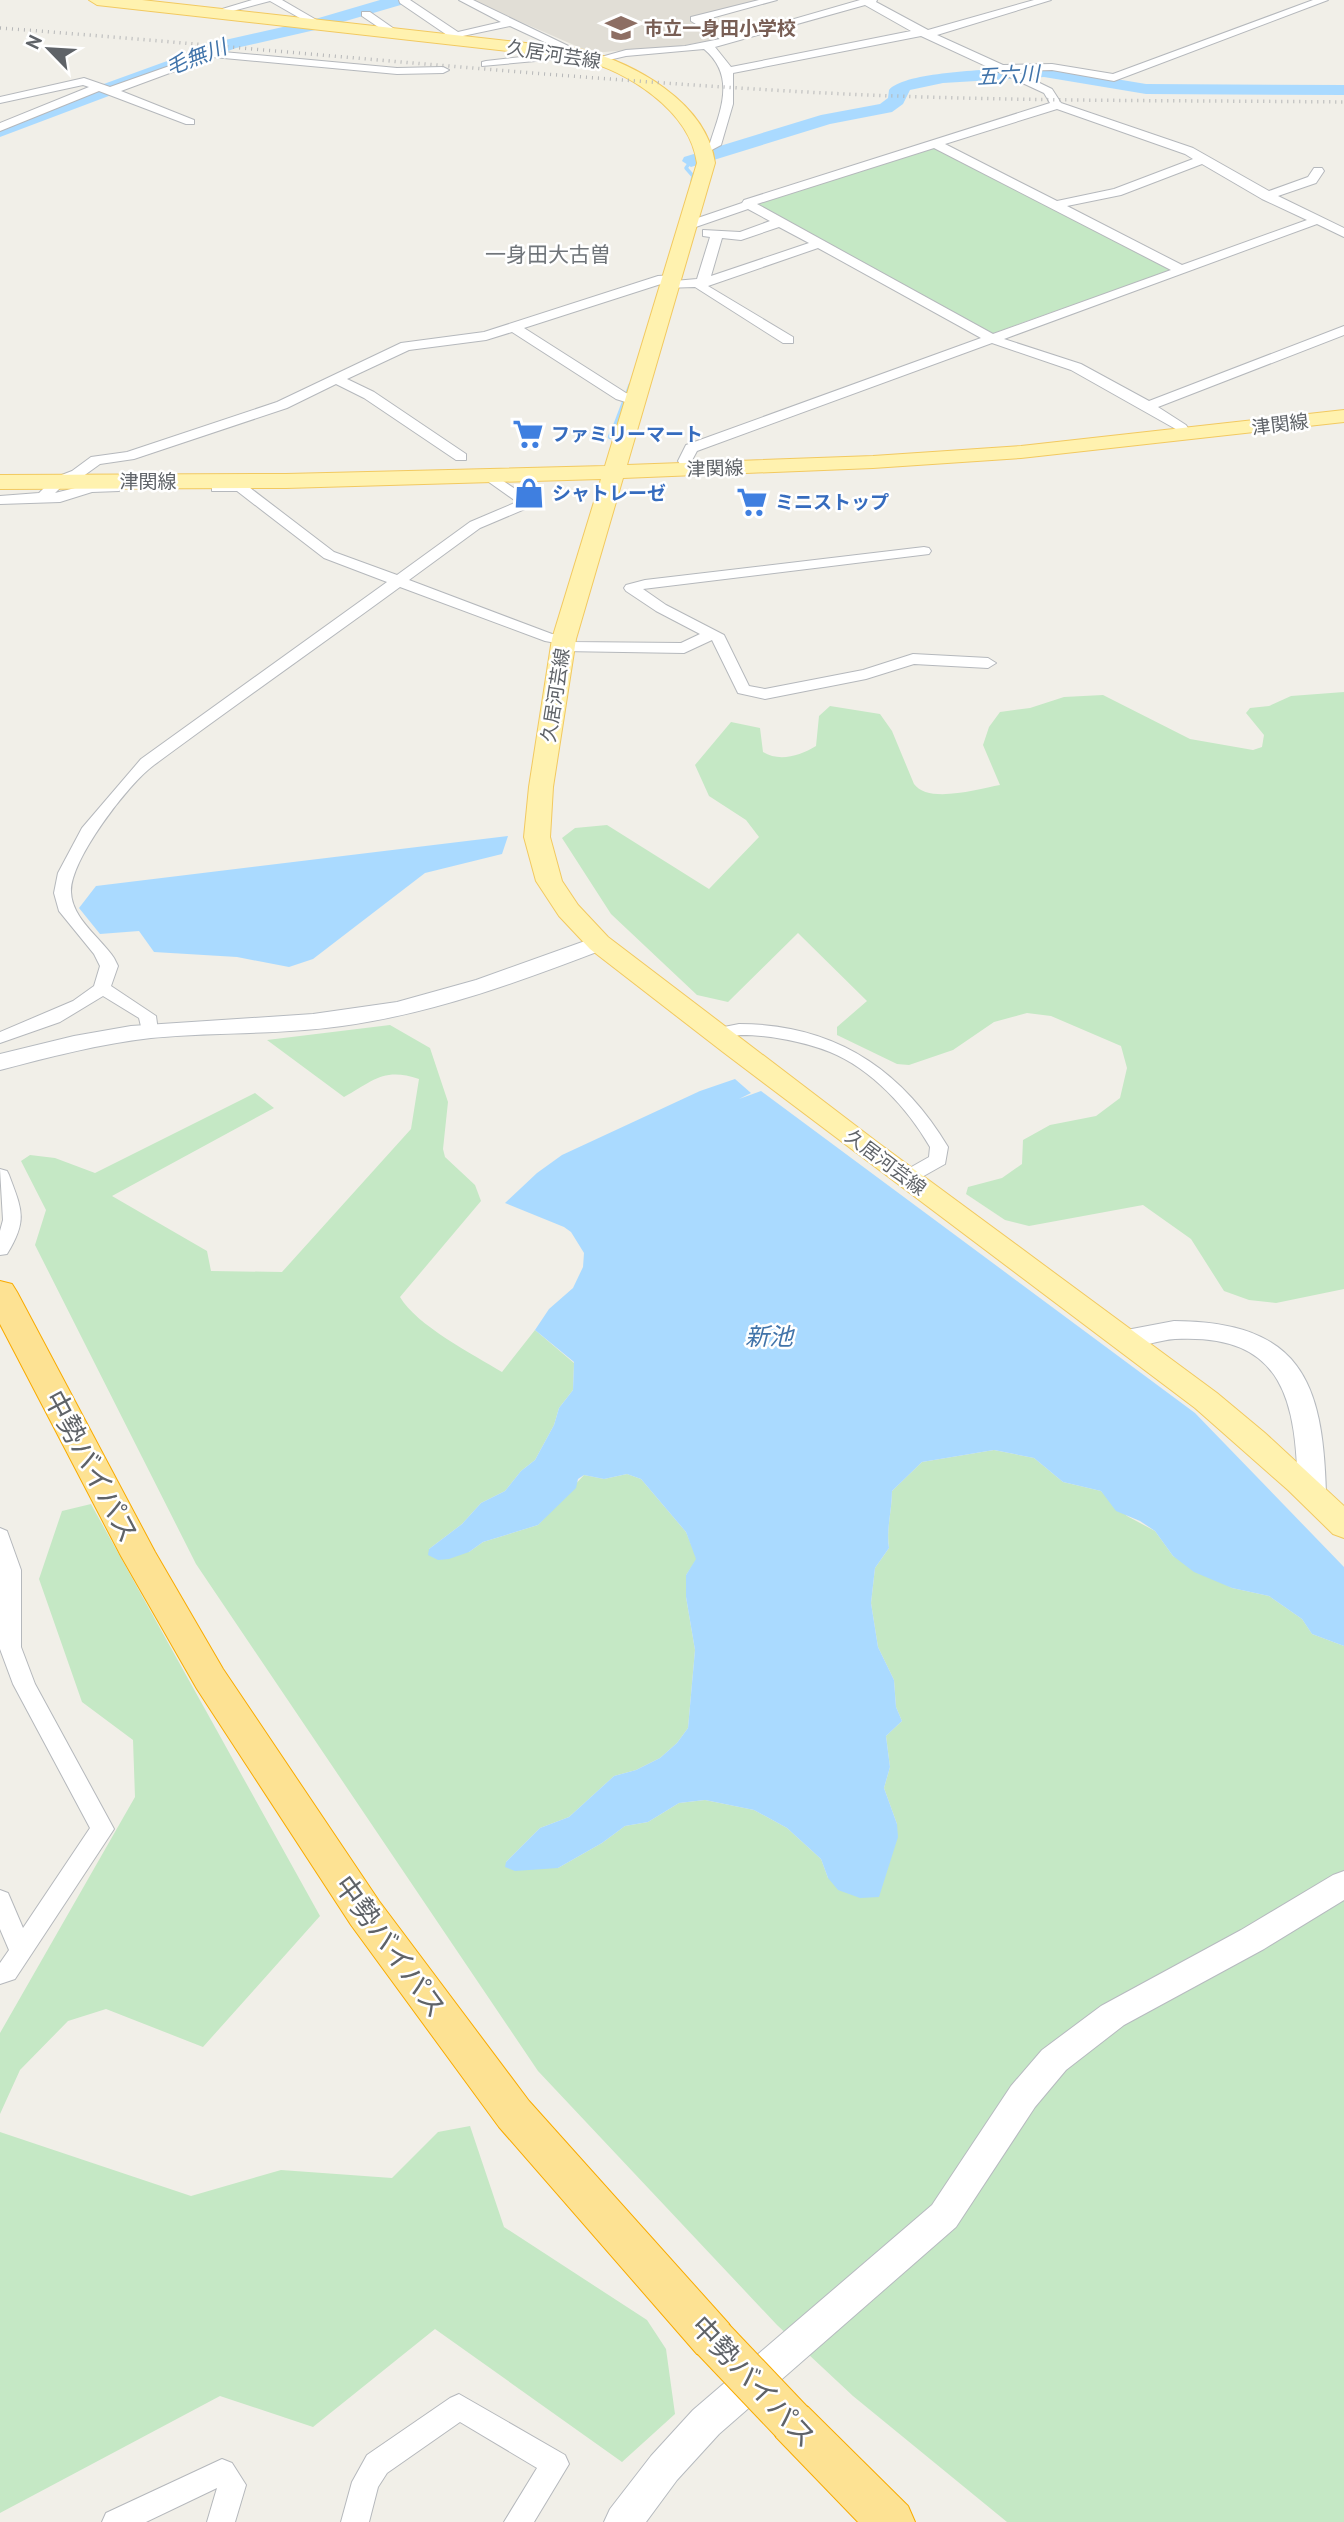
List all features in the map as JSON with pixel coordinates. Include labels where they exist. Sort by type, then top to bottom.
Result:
[{"type":"highway","name":"中勢バイパス","points":[[0,1292],[139,1556],[210,1679],[365,1913],[514,2114],[713,2339],[891,2522]]},
{"type":"main road","name":"久居河芸線","points":[[97,0],[315,25],[450,37],[579,54],[600,59],[641,81],[691,124],[704,149],[686,229],[666,280],[628,398],[615,468],[563,643],[541,787],[537,837],[549,881],[568,910],[599,943],[715,1034],[1126,1339],[1230,1420],[1312,1493],[1344,1526]]},
{"type":"main road","name":"津関線","points":[[0,475],[286,481],[491,477],[685,461],[870,455],[1014,445],[1344,410]]},
{"type":"main road","name":"津関線","points":[[0,482],[68,477],[873,462],[1008,453],[1344,416]]},
{"type":"street","points":[[214,13],[265,0]]},
{"type":"street","points":[[274,0],[315,25]]},
{"type":"street","points":[[285,6],[307,0]]},
{"type":"street","points":[[464,0],[579,54]]},
{"type":"street","points":[[729,40],[695,19],[772,0]]},
{"type":"street","points":[[600,59],[626,53],[729,40],[868,0],[925,33],[1048,90],[1057,105]]},
{"type":"street","points":[[727,71],[925,33],[1046,0]]},
{"type":"street","points":[[1002,69],[1052,67],[1114,78],[1323,0]]},
{"type":"street","points":[[404,1],[450,37],[513,22]]},
{"type":"street","points":[[366,13],[394,33]]},
{"type":"street","points":[[704,149],[715,145],[731,88],[722,58],[706,45]]},
{"type":"street","points":[[0,127],[212,54],[397,72],[443,70]]},
{"type":"street","points":[[486,64],[579,54]]},
{"type":"street","points":[[0,100],[76,82],[88,82],[190,122]]},
{"type":"street","points":[[686,229],[749,205],[748,203],[1057,105],[1202,158],[1266,196],[1344,233]]},
{"type":"street","points":[[1151,138],[1170,130]]},
{"type":"street","points":[[704,149],[719,132]]},
{"type":"street","points":[[934,143],[1180,270]]},
{"type":"street","points":[[1055,205],[1117,192],[1220,150]]},
{"type":"street","points":[[1266,196],[1312,180],[1318,171]]},
{"type":"street","points":[[749,205],[992,339],[1076,366],[1148,406],[1181,428]]},
{"type":"street","points":[[685,461],[691,447],[1318,220]]},
{"type":"street","points":[[741,236],[780,222]]},
{"type":"street","points":[[686,229],[741,236],[779,257]]},
{"type":"street","points":[[717,234],[701,287],[788,340]]},
{"type":"street","points":[[43,498],[68,477],[96,460],[129,456],[282,405],[406,346],[486,336],[666,280],[702,283],[819,244]]},
{"type":"street","points":[[513,327],[628,398]]},
{"type":"street","points":[[1148,406],[1344,330]]},
{"type":"street","points":[[335,379],[369,395],[461,457]]},
{"type":"street","points":[[491,477],[527,503],[484,519],[147,762],[86,834],[61,883],[63,902],[72,919],[106,958],[109,966],[102,988],[91,998],[2,1037],[8,1060],[78,1042],[149,1031],[294,1024],[379,1013],[464,992],[599,943]]},
{"type":"street","points":[[0,500],[60,498],[91,488],[240,487],[329,555],[563,643],[684,648],[713,634]]},
{"type":"street","points":[[924,551],[629,587],[661,608],[719,638],[743,690],[753,694],[811,686],[866,674],[913,659],[988,663]]},
{"type":"street","points":[[102,988],[147,1016],[149,1031]]},
{"type":"street","points":[[715,1034],[744,1028],[812,1040],[849,1053],[870,1065],[913,1111],[939,1147],[938,1160],[906,1178]]},
{"type":"street","points":[[0,1175],[14,1217],[13,1229],[0,1249]]},
{"type":"street","points":[[1126,1339],[1169,1329],[1209,1331],[1230,1335],[1269,1354],[1293,1379],[1300,1394],[1307,1418],[1312,1493]]},
{"type":"street","points":[[0,1536],[5,1572],[5,1649],[102,1829],[7,1972],[0,1974]]},
{"type":"street","points":[[623,2522],[664,2468],[706,2422],[944,2216],[969,2186],[1034,2082],[1087,2031],[1232,1951],[1344,1884]]},
{"type":"street","points":[[0,1900],[21,1951]]},
{"type":"street","points":[[355,2522],[366,2482],[377,2464],[458,2407],[555,2464],[518,2522]]},
{"type":"street","points":[[116,2522],[222,2472],[232,2485],[220,2522]]},
{"type":"shaded area","name":"市立一身田小学校","points":[[471,0],[769,0],[694,18],[725,38],[680,46],[592,53]]},
{"type":"green space","points":[[928,147],[937,148],[1170,267],[1171,270],[991,334],[758,205],[758,202]]},
{"type":"green space","points":[[1344,692],[1344,1289],[1276,1303],[1249,1300],[1224,1291],[1191,1239],[1143,1205],[1029,1226],[1005,1220],[966,1194],[968,1187],[1002,1178],[1022,1164],[1023,1140],[1050,1125],[1096,1116],[1120,1098],[1127,1068],[1121,1046],[1051,1016],[1027,1013],[994,1022],[953,1050],[909,1065],[897,1064],[837,1035],[837,1027],[867,1001],[798,933],[728,1002],[697,995],[611,914],[562,838],[575,828],[607,825],[709,889],[759,837],[746,820],[709,796],[695,765],[731,722],[760,728],[763,752],[783,757],[803,753],[816,746],[819,716],[830,706],[880,714],[892,731],[914,784],[921,790],[942,794],[1000,785],[983,745],[989,727],[1000,712],[1030,708],[1064,697],[1103,695],[1190,739],[1253,750],[1262,747],[1264,735],[1246,713],[1250,708],[1269,706],[1291,696]]},
{"type":"green space","points":[[390,1025],[430,1048],[448,1102],[443,1149],[445,1157],[475,1185],[481,1201],[400,1297],[408,1308],[432,1329],[502,1372],[535,1330],[574,1363],[573,1390],[559,1408],[554,1425],[535,1460],[521,1471],[505,1491],[481,1503],[462,1524],[429,1549],[469,1552],[483,1542],[538,1525],[584,1475],[604,1479],[627,1474],[641,1479],[686,1532],[697,1559],[686,1575],[686,1597],[695,1650],[688,1728],[677,1743],[660,1758],[636,1770],[614,1776],[569,1817],[540,1828],[506,1862],[558,1868],[602,1843],[625,1826],[648,1822],[679,1803],[705,1800],[754,1810],[787,1828],[821,1859],[828,1878],[897,1824],[884,1788],[890,1767],[886,1736],[902,1721],[896,1707],[894,1680],[878,1647],[871,1603],[875,1568],[889,1548],[892,1491],[922,1462],[994,1450],[1034,1458],[1063,1482],[1101,1491],[1127,1516],[1155,1531],[1173,1556],[1232,1588],[1269,1596],[1302,1619],[1312,1634],[1344,1646],[1344,2522],[1007,2522],[853,2396],[777,2325],[538,2071],[196,1564],[35,1245],[46,1210],[21,1161],[30,1155],[55,1158],[95,1173],[255,1093],[274,1108],[112,1196],[207,1251],[211,1271],[282,1272],[411,1129],[419,1079],[388,1075],[371,1081],[344,1097],[267,1040]]},
{"type":"green space","points":[[91,1504],[320,1916],[203,2047],[106,2009],[68,2021],[20,2070],[0,2114],[0,2033],[135,1797],[133,1740],[82,1702],[39,1579],[62,1511]]},
{"type":"green space","points":[[470,2126],[504,2227],[647,2320],[666,2349],[675,2414],[622,2462],[435,2329],[313,2427],[220,2396],[0,2513],[0,2132],[191,2196],[281,2170],[392,2178],[438,2132]]},
{"type":"water","points":[[508,836],[502,854],[425,873],[313,959],[289,967],[237,957],[154,952],[139,931],[100,934],[79,908],[96,886]]},
{"type":"water","name":"新池","points":[[735,1079],[751,1093],[739,1099],[761,1091],[1195,1413],[1344,1567],[1344,1646],[1312,1634],[1302,1619],[1269,1596],[1232,1588],[1194,1572],[1173,1556],[1155,1531],[1116,1511],[1101,1491],[1063,1482],[1034,1458],[994,1450],[922,1462],[892,1491],[889,1548],[875,1568],[871,1603],[878,1647],[894,1680],[896,1707],[902,1721],[886,1736],[890,1767],[884,1788],[897,1824],[898,1837],[879,1897],[860,1898],[838,1890],[828,1878],[821,1859],[787,1828],[754,1810],[705,1800],[679,1803],[648,1822],[625,1826],[602,1843],[558,1868],[515,1871],[505,1867],[506,1862],[540,1828],[569,1817],[614,1776],[636,1770],[660,1758],[677,1743],[688,1728],[695,1650],[686,1597],[686,1575],[696,1559],[686,1532],[641,1479],[627,1474],[604,1479],[584,1475],[578,1479],[576,1488],[538,1525],[483,1542],[469,1552],[449,1559],[438,1560],[428,1555],[429,1549],[462,1524],[481,1503],[505,1491],[521,1471],[535,1460],[554,1425],[559,1408],[573,1390],[574,1362],[535,1330],[549,1309],[573,1288],[583,1267],[584,1253],[571,1232],[564,1227],[505,1203],[537,1173],[562,1155],[700,1091]]},
{"type":"waterway","name":"毛無川","points":[[0,132],[96,93],[231,44],[309,26],[398,0]]},
{"type":"waterway","name":"五六川","points":[[691,161],[827,119],[886,108],[897,100],[898,90],[904,86],[943,78],[1044,72],[1146,89],[1344,90]]},
{"type":"waterway","points":[[691,161],[686,168],[693,176],[692,181]]},
{"type":"waterway","points":[[613,430],[630,385]]},
{"type":"waterway","points":[[610,437],[613,429]]},
{"type":"railway","points":[[0,28],[592,78],[858,95],[1344,102]]},
{"type":"place","name":"市立一身田小学校","points":[[621,28]]},
{"type":"place","name":"ファミリーマート","points":[[528,434]]},
{"type":"place","name":"シャトレーゼ","points":[[529,493]]},
{"type":"place","name":"ミニストップ","points":[[752,502]]},
{"type":"district","name":"一身田大古曽","points":[[548,254]]}]
